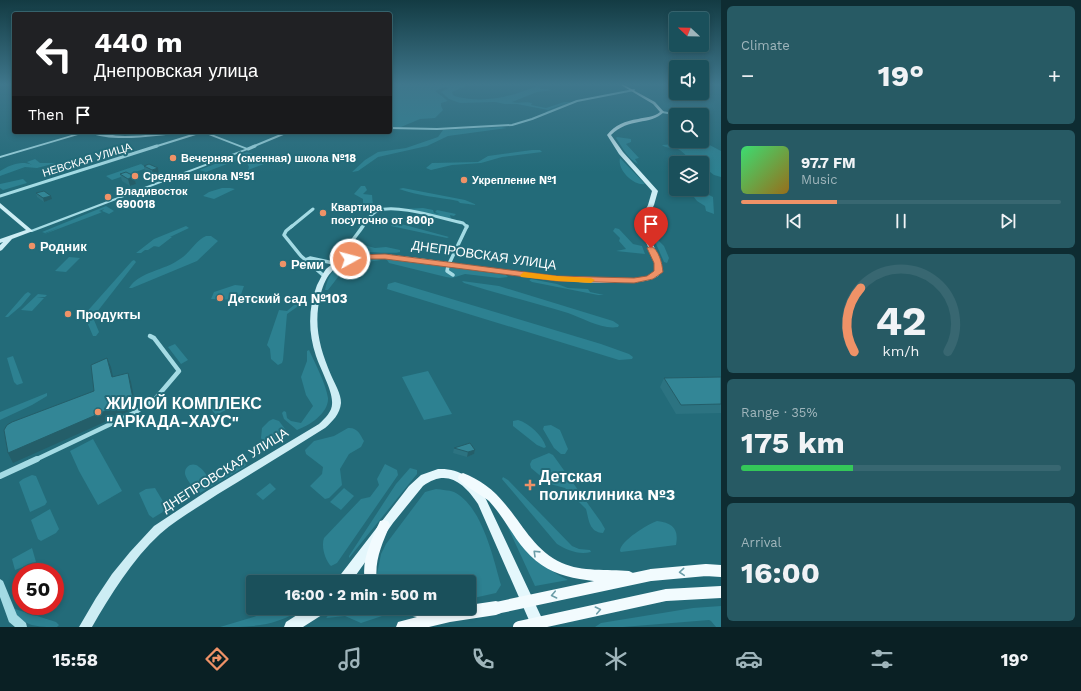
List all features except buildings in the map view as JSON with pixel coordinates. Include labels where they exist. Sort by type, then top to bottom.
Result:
[{"type":"highway","points":[[463,478],[487,493],[502,509],[527,545],[541,558],[561,569],[583,574],[638,578]]},
{"type":"highway","points":[[370,575],[369,566],[371,556],[384,526]]},
{"type":"highway","points":[[476,611],[638,578],[706,570],[721,571]]},
{"type":"highway","points":[[519,627],[666,595],[721,592]]},
{"type":"highway","points":[[403,627],[450,615]]},
{"type":"main road","name":"ДНЕПРОВСКАЯ УЛИЦА","points":[[85,627],[99,603],[117,578],[154,533],[207,497],[322,426],[334,414],[338,402],[317,348],[313,322],[317,293],[324,276],[329,270],[342,262],[359,257],[385,256],[568,280],[634,280],[650,278],[656,274],[658,272],[658,263],[641,226],[651,205],[655,191],[621,153],[609,135],[623,123],[660,114]]},
{"type":"main road","points":[[0,205],[30,231],[0,241]]},
{"type":"main road","points":[[0,249],[10,238]]},
{"type":"main road","points":[[348,575],[418,483],[435,474],[447,473],[463,478],[482,501],[539,627]]},
{"type":"main road","points":[[291,627],[309,615]]},
{"type":"street","points":[[392,128],[436,129],[512,125],[544,114]]},
{"type":"street","points":[[0,156],[79,134]]},
{"type":"street","points":[[98,134],[121,137],[159,134]]},
{"type":"street","name":"НЕВСКАЯ УЛИЦА","points":[[0,196],[197,134]]},
{"type":"street","points":[[208,134],[248,149]]},
{"type":"street","points":[[30,231],[248,149],[283,134]]},
{"type":"street","points":[[313,209],[284,234],[292,246],[305,260],[324,276]]},
{"type":"street","points":[[305,260],[312,258],[342,262],[347,248],[366,222],[379,211],[399,209],[463,223],[468,227],[449,264],[447,271],[453,275]]},
{"type":"street","points":[[0,476],[136,412],[156,398],[179,371],[154,338],[150,336]]},
{"type":"street","points":[[0,584],[13,618],[22,627]]},
{"type":"shaded area","points":[[392,114],[439,114],[435,118],[420,119],[401,127],[392,127]]},
{"type":"shaded area","points":[[507,128],[448,136],[427,146],[378,157],[358,171],[352,172],[365,160],[378,152],[406,148],[438,137],[443,130]]},
{"type":"shaded area","points":[[616,138],[631,139],[631,142],[626,144],[639,158],[635,159],[638,164],[626,153]]},
{"type":"shaded area","points":[[662,145],[669,145],[669,148],[666,147]]},
{"type":"shaded area","points":[[709,145],[721,151],[721,177],[714,175],[709,171],[709,156],[688,156],[678,149],[672,148],[709,148]]},
{"type":"shaded area","points":[[540,150],[542,152],[502,157],[481,163],[452,165],[431,170],[426,168],[432,163],[478,162],[488,156]]},
{"type":"shaded area","points":[[247,152],[253,154],[206,172],[199,170]]},
{"type":"shaded area","points":[[263,156],[274,158],[264,164],[248,170],[249,167],[247,163]]},
{"type":"shaded area","points":[[620,158],[645,184],[631,180],[627,176],[621,167]]},
{"type":"shaded area","points":[[35,159],[40,163],[56,163],[37,168],[25,167],[0,176],[0,171],[8,167],[20,163],[32,165],[27,162]]},
{"type":"shaded area","points":[[141,164],[147,168],[112,180],[106,176]]},
{"type":"shaded area","points":[[23,179],[27,183],[3,190],[0,188],[0,184]]},
{"type":"shaded area","points":[[361,186],[365,186],[367,190],[363,194],[372,195],[373,206],[366,206],[363,203],[363,199],[354,194]]},
{"type":"shaded area","points":[[222,188],[235,189],[214,199],[203,196],[209,192]]},
{"type":"shaded area","points":[[403,188],[465,200],[477,205],[421,195],[399,189]]},
{"type":"shaded area","points":[[709,195],[713,197],[714,214],[706,211],[705,206],[697,201],[693,196]]},
{"type":"shaded area","points":[[106,206],[114,211],[109,214],[102,211],[104,209],[99,211],[102,212],[100,213],[42,235],[60,227],[45,233],[42,232]]},
{"type":"shaded area","points":[[423,208],[433,210],[434,213],[440,214],[435,212],[437,210],[456,214],[454,216],[450,215],[451,219],[405,209]]},
{"type":"shaded area","points":[[394,222],[449,237],[447,238],[391,226]]},
{"type":"shaded area","points":[[186,226],[189,228],[170,237],[172,237],[159,247],[154,246],[141,253],[136,253],[154,239]]},
{"type":"shaded area","points":[[615,228],[619,229],[633,244],[642,246],[645,254],[616,251],[626,249],[619,241],[620,238],[613,231]]},
{"type":"shaded area","points":[[649,228],[658,231],[658,240],[664,246],[669,258],[667,263],[664,262]]},
{"type":"shaded area","points":[[206,236],[211,236],[218,241],[197,261],[129,288],[139,278],[180,259]]},
{"type":"shaded area","points":[[356,243],[375,248],[386,247],[400,250],[400,252],[392,253],[351,250],[352,244]]},
{"type":"shaded area","points":[[69,257],[80,258],[66,272],[55,271]]},
{"type":"shaded area","points":[[372,258],[381,260],[360,263],[345,268],[328,290],[325,290],[327,281],[331,274],[341,265],[355,260]]},
{"type":"shaded area","points":[[389,259],[506,275],[508,277],[499,278],[465,274],[452,278],[389,263],[387,260]]},
{"type":"shaded area","points":[[134,260],[136,262],[97,312],[94,320],[99,332],[96,336],[93,336],[84,315]]},
{"type":"shaded area","points":[[531,279],[557,284],[568,288],[588,289],[590,292],[604,295],[532,282],[529,280]]},
{"type":"shaded area","points":[[462,281],[499,286],[613,321],[619,325],[618,327],[606,327],[568,313],[477,287]]},
{"type":"shaded area","points":[[395,282],[601,344],[629,354],[633,357],[632,359],[619,360],[387,289],[388,284]]},
{"type":"shaded area","points":[[235,285],[244,286],[239,300],[211,299],[214,292]]},
{"type":"shaded area","points":[[28,292],[31,294],[21,306],[8,317],[5,317],[25,294]]},
{"type":"shaded area","points":[[38,294],[47,295],[45,297],[37,297],[44,298],[32,311],[21,310]]},
{"type":"shaded area","points":[[294,305],[297,305],[297,307],[287,314],[283,360],[282,363],[278,365],[271,359],[270,349],[267,345],[279,310],[287,311]]},
{"type":"shaded area","points":[[175,344],[188,360],[181,364],[168,347]]},
{"type":"shaded area","points":[[309,350],[325,386],[328,398],[322,414],[312,422],[297,430],[284,419],[282,413],[284,411],[286,412],[287,418],[291,421],[301,423],[313,406],[306,395],[301,377],[307,361],[307,351]]},
{"type":"shaded area","points":[[13,356],[23,383],[17,385],[14,382],[7,358]]},
{"type":"shaded area","points":[[428,371],[452,414],[424,420],[402,377]]},
{"type":"shaded area","points":[[47,393],[47,396],[32,405],[0,420],[0,412]]},
{"type":"shaded area","points":[[227,401],[232,407],[216,415],[211,409]]},
{"type":"shaded area","points":[[273,419],[279,421],[288,433],[278,442],[264,442],[261,438],[262,428]]},
{"type":"shaded area","points":[[518,420],[535,430],[546,447],[544,448],[537,445],[513,426],[513,421]]},
{"type":"shaded area","points":[[551,425],[560,430],[568,449],[565,454],[561,454],[554,448],[543,429],[544,426]]},
{"type":"shaded area","points":[[348,428],[356,430],[364,441],[361,447],[349,454],[340,469],[342,485],[329,498],[325,499],[310,486],[322,474],[323,467],[306,454],[305,450],[314,441],[334,436]]},
{"type":"shaded area","points":[[93,439],[122,491],[98,505],[79,471],[70,451]]},
{"type":"shaded area","points":[[549,453],[553,455],[601,522],[605,529],[603,533],[592,528],[586,509],[565,488],[550,484],[531,468],[530,464],[532,460]]},
{"type":"shaded area","points":[[244,462],[246,465],[244,467],[200,493],[188,481],[185,475],[185,470],[188,466],[197,465],[210,480],[213,480]]},
{"type":"shaded area","points":[[385,464],[397,470],[398,475],[337,563],[331,566],[324,553],[324,538],[361,499],[370,497],[379,485],[377,479]]},
{"type":"shaded area","points":[[410,468],[417,470],[417,474],[349,558],[396,484]]},
{"type":"shaded area","points":[[32,475],[36,476],[47,502],[45,505],[30,512],[19,482]]},
{"type":"shaded area","points":[[503,477],[508,480],[572,546],[579,549],[590,550],[591,552],[582,553],[573,551],[557,544],[502,479]]},
{"type":"shaded area","points":[[270,483],[276,489],[263,500],[256,494]]},
{"type":"shaded area","points":[[155,488],[167,508],[153,518],[149,515],[139,493],[146,489]]},
{"type":"shaded area","points":[[344,488],[354,496],[341,510],[330,502]]},
{"type":"shaded area","points":[[436,489],[454,492],[464,499],[472,508],[485,533],[501,585],[496,593],[476,597],[476,575],[377,575],[381,554],[386,544],[425,492]]},
{"type":"shaded area","points":[[50,509],[59,529],[56,533],[41,541],[38,539],[31,520]]},
{"type":"shaded area","points":[[505,521],[540,562],[568,580],[535,586]]},
{"type":"shaded area","points":[[657,521],[667,523],[674,528],[677,535],[676,545],[620,551],[621,547],[629,538],[641,529]]},
{"type":"shaded area","points":[[32,548],[36,562],[13,563],[12,559]]},
{"type":"shaded area","points":[[721,606],[721,627],[716,627],[709,620],[623,627],[595,627],[601,623],[693,608]]},
{"type":"shaded area","points":[[17,615],[34,615],[56,622],[59,625],[57,627],[44,627],[32,625],[22,620]]},
{"type":"shaded area","points":[[260,615],[291,615],[263,625],[220,627]]},
{"type":"shaded area","points":[[328,615],[385,615],[361,623],[345,616],[326,618]]},
{"type":"slow traffic","points":[[524,275],[568,280],[591,280]]},
{"type":"place","name":"Вечерняя (сменная) школа №18","points":[[173,158]]},
{"type":"place","name":"Средняя школа №51","points":[[135,176]]},
{"type":"place","name":"Укрепление №1","points":[[464,180]]},
{"type":"place","name":"Владивосток 690018","points":[[108,197]]},
{"type":"place","name":"Квартира посуточно от 800р","points":[[323,213]]},
{"type":"place","name":"Родник","points":[[32,246]]},
{"type":"place","name":"Реми","points":[[283,264]]},
{"type":"place","name":"Детский сад №103","points":[[220,298]]},
{"type":"place","name":"Продукты","points":[[68,314]]},
{"type":"place","name":"ЖИЛОЙ КОМПЛЕКС \"АРКАДА-ХАУС\"","points":[[98,412]]},
{"type":"place","name":"Детская поликлиника №3","points":[[530,485]]},
{"type":"route","points":[[350,259],[370,256],[385,256],[557,279],[615,281],[650,278],[654,276],[658,272],[659,267],[651,248]]}]
